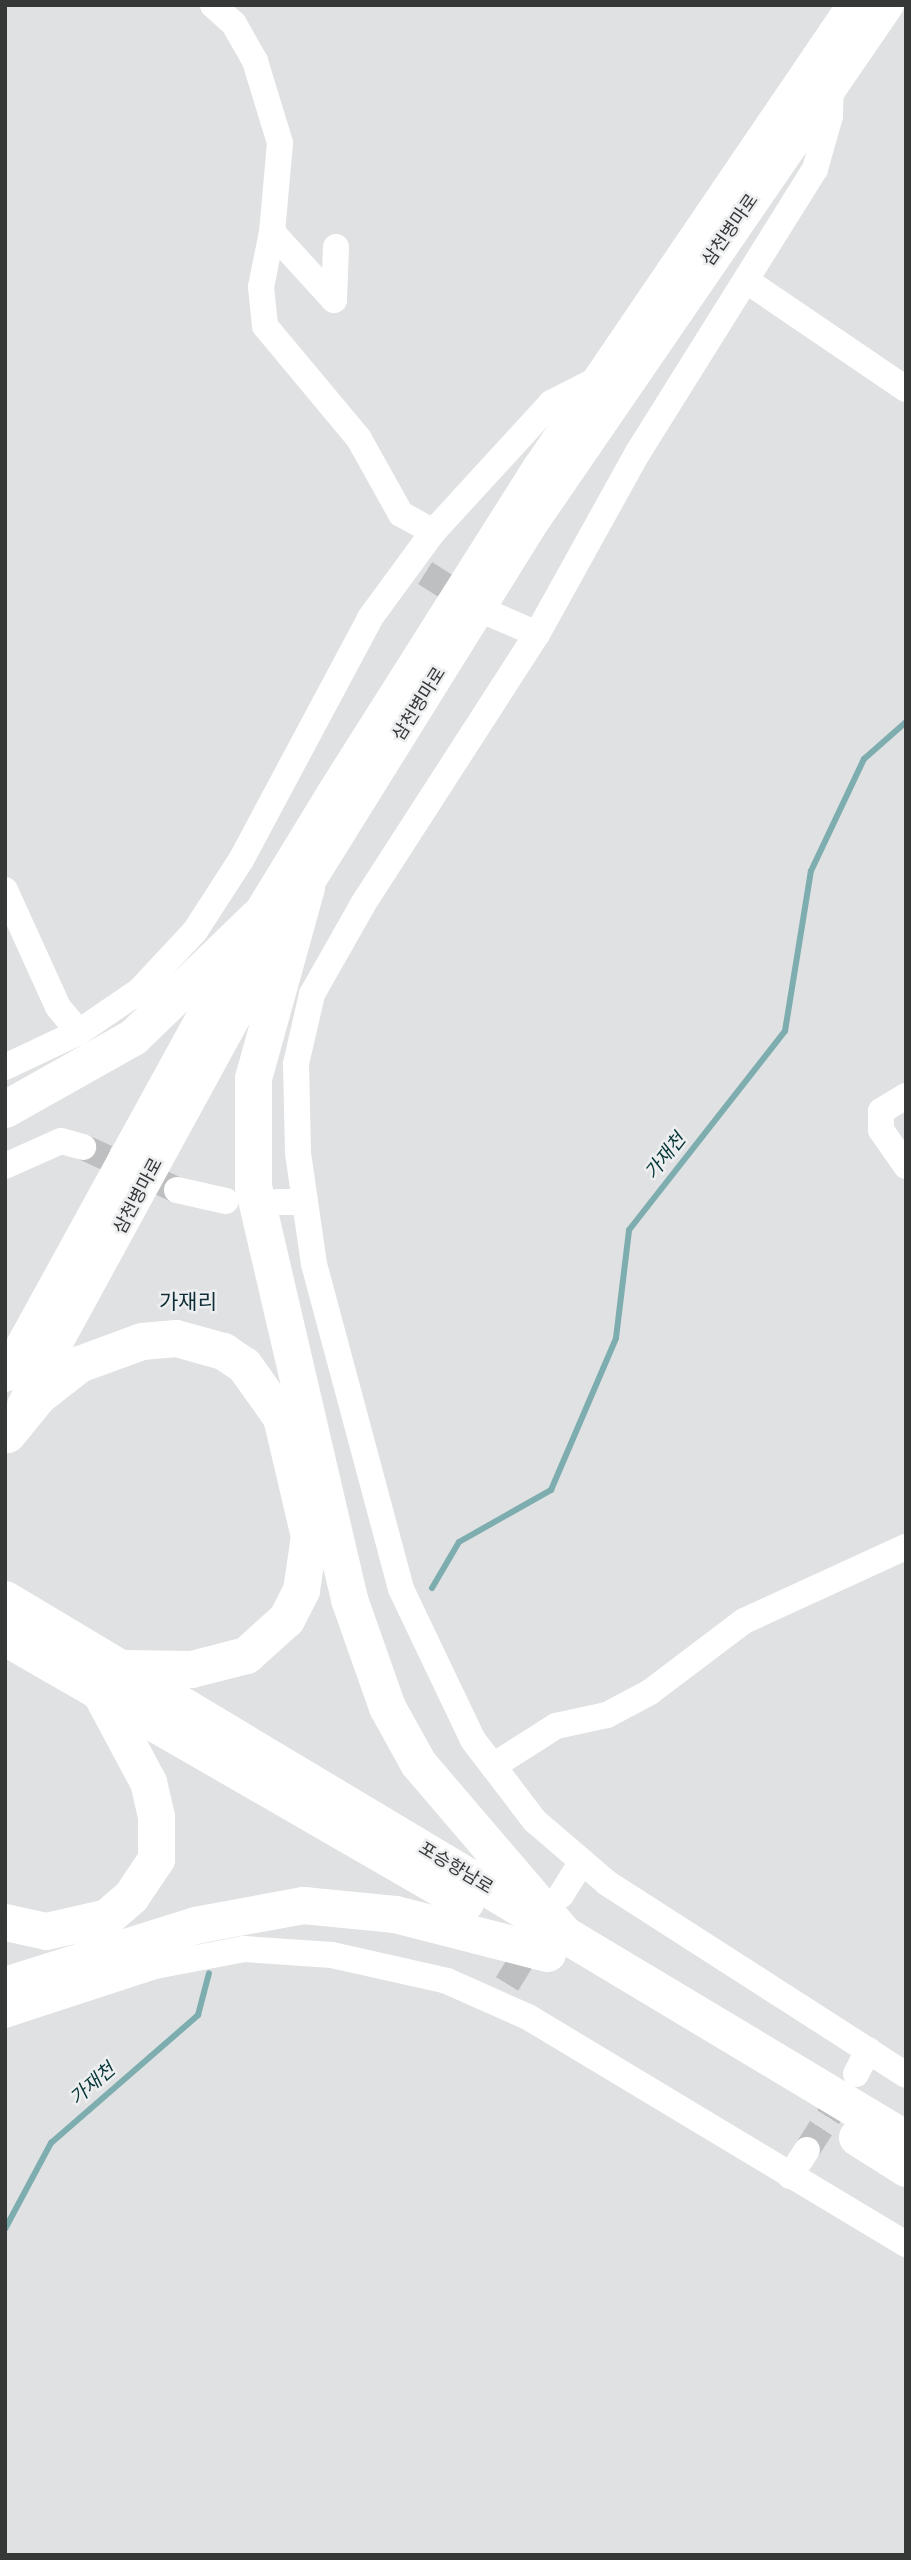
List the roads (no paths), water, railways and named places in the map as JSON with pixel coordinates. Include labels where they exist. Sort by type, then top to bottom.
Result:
[{"type":"highway","points":[[306,887],[253,1078],[253,1186],[349,1599],[382,1694],[418,1763],[555,1943]]},
{"type":"highway","points":[[5,1110],[133,1037],[257,916]]},
{"type":"highway","points":[[5,1922],[46,1931],[107,1917],[131,1896],[156,1859],[156,1816],[148,1782],[109,1681],[191,1670],[246,1655],[286,1619],[302,1590],[309,1536],[281,1416],[244,1366],[223,1351],[176,1338],[142,1341],[79,1364],[38,1396],[6,1435]]},
{"type":"highway","name":"포승향남로","points":[[5,1600],[109,1681],[555,1943],[906,2139]]},
{"type":"highway","name":"포승향남로","points":[[5,1637],[109,1681]]},
{"type":"highway","points":[[5,1985],[195,1925],[303,1905],[395,1914],[555,1943]]},
{"type":"highway","name":"포승향남로","points":[[555,1943],[906,2168]]},
{"type":"main road","name":"삼천병마로","points":[[5,1376],[257,916],[477,562],[853,5]]},
{"type":"main road","name":"삼천병마로","points":[[6,1435],[306,887],[534,521],[831,83],[888,5]]},
{"type":"street","points":[[213,5],[234,24],[255,61],[279,143],[272,232],[261,287],[265,326],[359,439],[401,514],[433,532]]},
{"type":"street","points":[[831,83],[830,116],[816,169],[638,452],[537,634],[362,906],[312,994],[296,1064],[305,1202],[314,1264],[401,1589],[474,1740],[535,1821],[607,1883],[906,2074]]},
{"type":"street","points":[[272,232],[334,300],[336,247]]},
{"type":"street","points":[[747,281],[906,389]]},
{"type":"street","points":[[5,1067],[79,1032],[139,991],[195,931],[241,860],[370,618],[417,569],[433,532],[551,403],[600,378]]},
{"type":"street","points":[[491,614],[537,634]]},
{"type":"street","points":[[5,890],[58,1007],[79,1032]]},
{"type":"street","points":[[906,1096],[881,1111],[881,1130],[906,1166]]},
{"type":"street","points":[[5,1166],[61,1141],[83,1146]]},
{"type":"street","points":[[177,1190],[226,1201]]},
{"type":"street","points":[[277,1202],[305,1202]]},
{"type":"street","points":[[493,1766],[556,1726],[607,1715],[650,1692],[744,1621],[906,1548]]},
{"type":"street","points":[[561,1895],[582,1862]]},
{"type":"street","points":[[5,2015],[155,1966],[244,1949],[332,1955],[501,1993],[528,2017],[906,2244]]},
{"type":"street","points":[[856,2074],[868,2050]]},
{"type":"street","points":[[790,2176],[807,2150]]},
{"type":"waterway","name":"가재천","points":[[432,1588],[459,1542],[551,1490],[616,1338],[629,1230],[785,1031],[811,871],[864,759],[906,722]]},
{"type":"waterway","name":"가재천","points":[[5,2229],[51,2143],[198,2015],[209,1973]]},
{"type":"tunnel","points":[[425,573],[474,604]]},
{"type":"tunnel","points":[[83,1147],[177,1190]]},
{"type":"tunnel","points":[[507,1984],[537,1935]]},
{"type":"tunnel","points":[[807,2150],[849,2084]]},
{"type":"district","name":"가재리","points":[[188,1302]]}]
